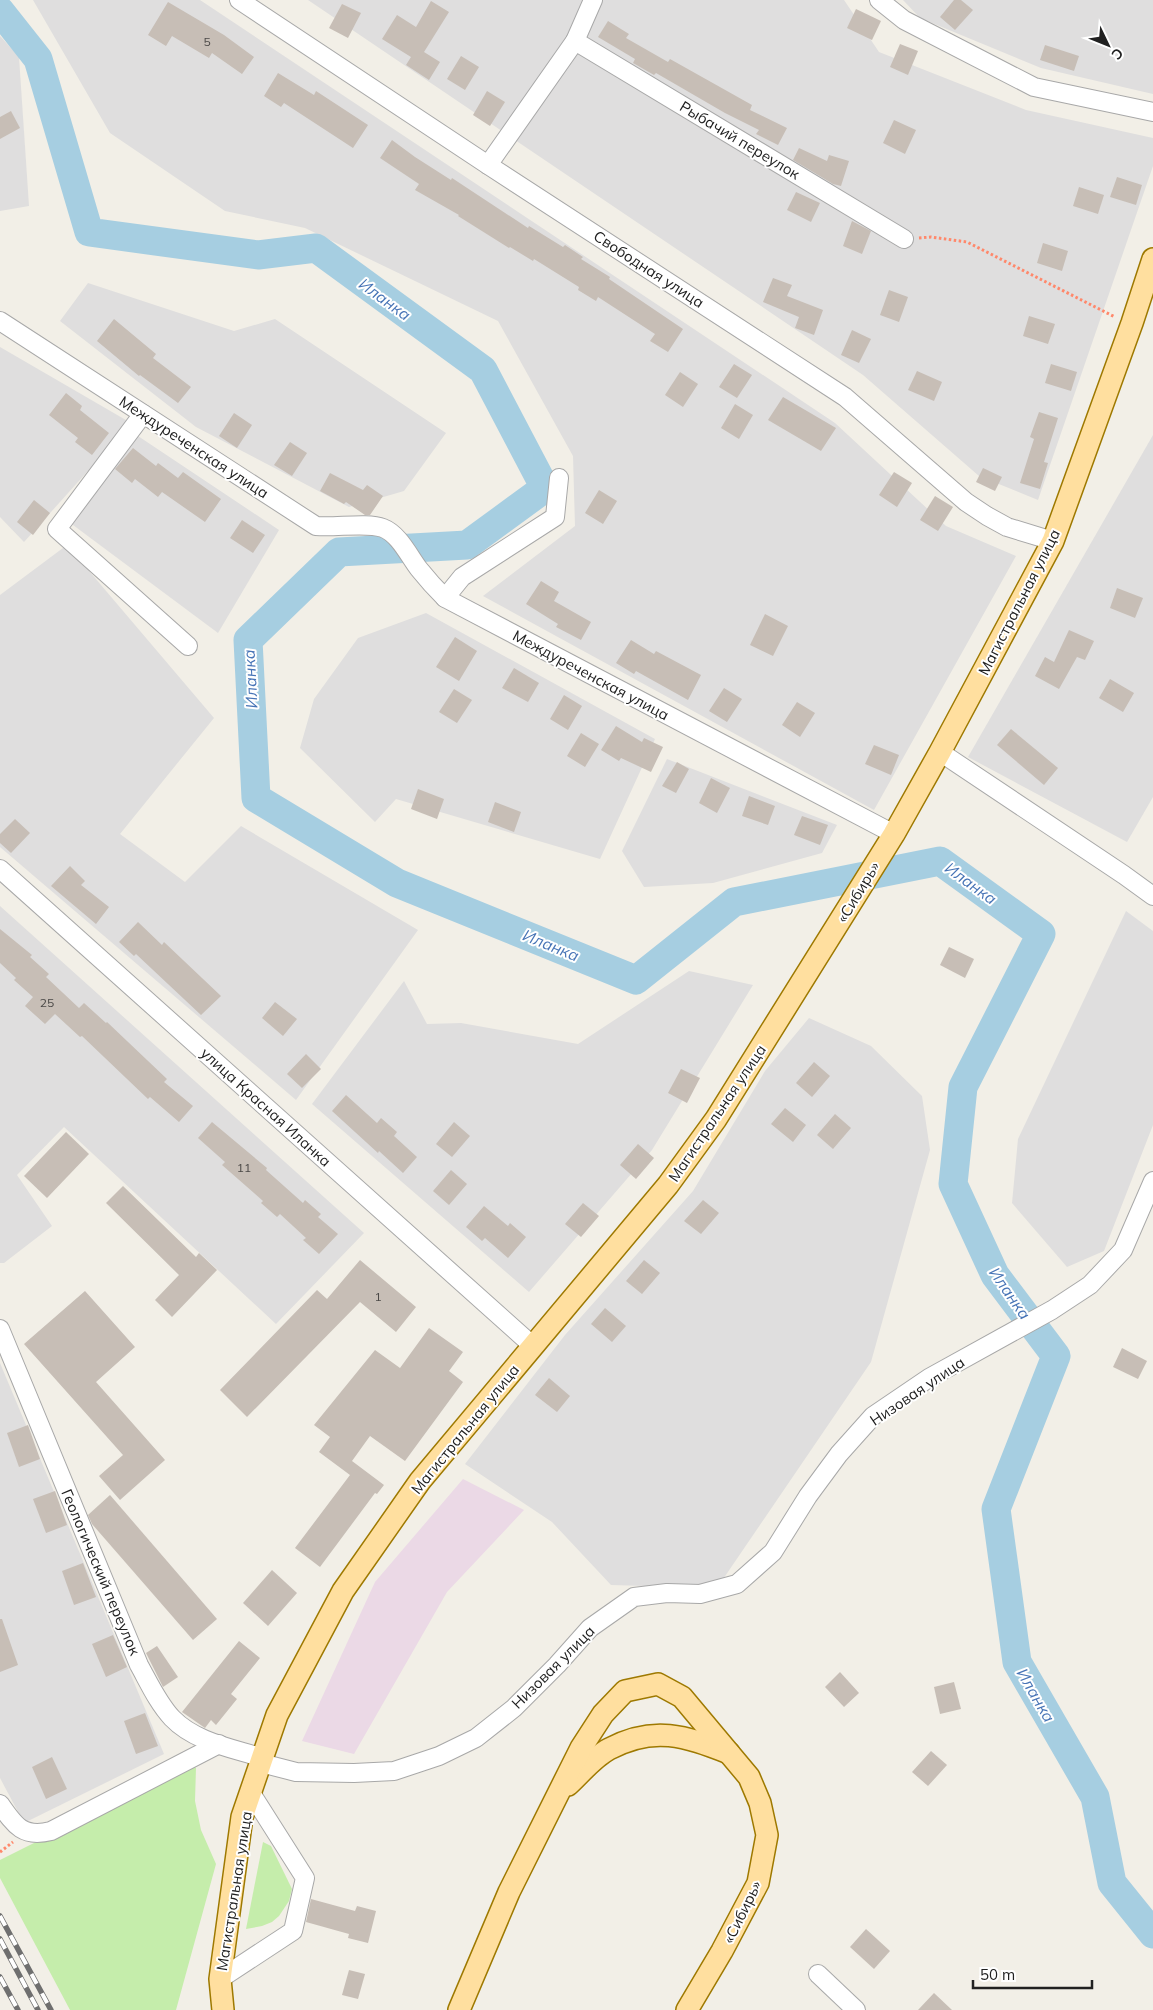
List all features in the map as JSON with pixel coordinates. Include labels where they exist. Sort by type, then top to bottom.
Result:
[{"type":"main road","name":"Магистральная улица","points":[[890,841],[1053,541],[1153,259]]},
{"type":"main road","name":"«Сибирь»","points":[[830,938],[890,841]]},
{"type":"main road","name":"Магистральная улица","points":[[220,1979],[242,1817],[277,1715],[343,1591],[420,1482],[668,1185],[693,1152],[716,1119],[830,938]]},
{"type":"main road","name":"«Сибирь»","points":[[459,2010],[509,1892],[581,1748],[603,1714],[626,1691],[658,1684],[682,1697],[749,1777],[760,1803],[767,1835],[758,1883],[722,1951],[687,2010]]},
{"type":"main road","name":"«Сибирь»","points":[[559,1792],[608,1750],[632,1739],[664,1734],[695,1740],[731,1754]]},
{"type":"main road","points":[[220,1979],[223,2010]]},
{"type":"main road","points":[[220,1979],[236,2010]]},
{"type":"street","name":"Свободная улица","points":[[239,0],[488,165],[846,397],[966,502],[987,516],[1007,527],[1053,541]]},
{"type":"street","points":[[488,165],[574,41],[593,0]]},
{"type":"street","points":[[879,0],[904,20],[1034,87],[1153,112]]},
{"type":"street","name":"Рыбачий переулок","points":[[574,41],[904,239]]},
{"type":"street","name":"Междуреченская улица","points":[[0,321],[316,526],[333,528],[368,526],[384,528],[398,539],[417,567],[445,598],[890,841]]},
{"type":"street","points":[[143,414],[56,529],[188,646]]},
{"type":"street","points":[[445,598],[462,577],[555,517],[559,478]]},
{"type":"street","points":[[940,752],[1153,896]]},
{"type":"street","name":"улица Красная Иланка","points":[[0,869],[533,1346]]},
{"type":"street","name":"Низовая улица","points":[[262,1760],[296,1772],[354,1773],[394,1771],[440,1756],[476,1738],[514,1708],[557,1665],[590,1628],[634,1597],[666,1593],[700,1594],[737,1584],[773,1552],[808,1496],[839,1454],[873,1416],[929,1378],[1052,1310],[1090,1286],[1123,1250],[1153,1181]]},
{"type":"street","name":"Геологический переулок","points":[[0,1330],[140,1665],[158,1700],[172,1718],[186,1730],[262,1760]]},
{"type":"street","points":[[0,1804],[17,1827],[26,1833],[37,1834],[51,1831],[219,1744]]},
{"type":"street","points":[[220,1979],[292,1931],[306,1878],[251,1793]]},
{"type":"street","points":[[818,1974],[856,2010]]},
{"type":"path","points":[[904,239],[931,237],[967,242],[1131,325]]},
{"type":"shaded area","points":[[33,0],[200,0],[835,423],[946,526],[1016,556],[874,810],[483,596],[575,526],[573,456],[498,321],[305,228],[225,211],[110,133]]},
{"type":"shaded area","points":[[308,0],[844,0],[879,52],[1026,110],[1153,138],[1153,166],[1038,500],[979,476],[863,375]]},
{"type":"shaded area","points":[[903,0],[1153,0],[1153,94],[1041,68],[920,18]]},
{"type":"shaded area","points":[[0,36],[19,57],[29,206],[0,211]]},
{"type":"shaded area","points":[[88,283],[234,331],[275,319],[446,433],[404,491],[349,507],[196,427],[60,321]]},
{"type":"shaded area","points":[[0,347],[131,423],[24,542],[0,517]]},
{"type":"shaded area","points":[[135,434],[279,530],[218,633],[69,522]]},
{"type":"shaded area","points":[[1153,435],[1153,797],[1127,842],[968,757]]},
{"type":"shaded area","points":[[67,545],[214,718],[120,834],[185,882],[241,826],[418,930],[296,1100],[0,847],[0,595]]},
{"type":"shaded area","points":[[426,613],[655,739],[600,859],[396,799],[375,822],[300,748],[314,699],[358,638]]},
{"type":"shaded area","points":[[667,759],[837,825],[822,853],[713,883],[644,887],[622,851]]},
{"type":"shaded area","points":[[0,906],[364,1233],[276,1324],[64,1127],[17,1175],[52,1226],[4,1263],[0,1263]]},
{"type":"shaded area","points":[[1126,911],[1153,931],[1153,1125],[1104,1251],[1067,1267],[1012,1203],[1018,1139]]},
{"type":"shaded area","points":[[689,971],[753,985],[652,1150],[529,1292],[312,1104],[404,981],[427,1024],[461,1023],[578,1044]]},
{"type":"shaded area","points":[[809,1018],[871,1046],[922,1096],[930,1150],[871,1362],[717,1588],[611,1585],[552,1522],[465,1464],[565,1335],[693,1191],[765,1071]]},
{"type":"shaded area","points":[[0,1363],[164,1754],[24,1823],[0,1778]]},
{"type":"shaded area","points":[[463,1479],[524,1510],[447,1592],[354,1754],[302,1741],[375,1582]]},
{"type":"green space","points":[[192,1764],[196,1768],[195,1801],[201,1830],[216,1864],[176,2010],[70,2010],[0,1878],[0,1860]]},
{"type":"green space","points":[[263,1842],[271,1846],[292,1889],[289,1901],[279,1916],[272,1922],[262,1926],[246,1929]]},
{"type":"building","points":[[954,0],[961,0],[973,10],[955,30],[940,17]]},
{"type":"building","points":[[431,1],[449,12],[424,52],[440,62],[429,80],[406,65],[411,57],[382,39],[397,15],[416,27]]},
{"type":"building","points":[[168,2],[224,35],[254,57],[242,74],[212,53],[209,58],[172,36],[166,46],[148,35]]},
{"type":"building","points":[[342,4],[361,13],[348,38],[329,28]]},
{"type":"building","points":[[856,9],[881,21],[872,40],[847,28]]},
{"type":"building","points":[[608,21],[629,34],[626,38],[668,62],[670,59],[752,105],[750,110],[787,128],[778,145],[756,134],[759,130],[725,113],[656,73],[654,75],[633,63],[635,59],[598,37]]},
{"type":"building","points":[[900,44],[918,51],[908,75],[890,67]]},
{"type":"building","points":[[1045,45],[1079,56],[1074,71],[1040,60]]},
{"type":"building","points":[[461,56],[479,67],[465,90],[447,79]]},
{"type":"building","points":[[278,73],[314,95],[316,91],[368,125],[353,148],[284,103],[281,107],[264,96]]},
{"type":"building","points":[[487,91],[505,102],[490,126],[473,115]]},
{"type":"building","points":[[11,111],[20,128],[0,139],[0,117]]},
{"type":"building","points":[[894,120],[916,130],[905,154],[883,143]]},
{"type":"building","points":[[392,140],[415,157],[451,180],[452,178],[528,228],[529,226],[563,247],[565,245],[583,257],[581,259],[610,277],[609,279],[683,329],[668,352],[650,341],[655,334],[598,297],[596,301],[578,290],[579,287],[534,259],[533,261],[509,248],[459,215],[415,190],[419,184],[380,158]]},
{"type":"building","points":[[799,148],[827,161],[829,155],[849,161],[841,186],[833,184],[793,160]]},
{"type":"building","points":[[1117,177],[1142,185],[1136,205],[1110,197]]},
{"type":"building","points":[[1079,187],[1104,195],[1098,214],[1073,206]]},
{"type":"building","points":[[796,192],[820,203],[811,222],[787,210]]},
{"type":"building","points":[[852,221],[871,231],[862,254],[843,246]]},
{"type":"building","points":[[1043,243],[1068,251],[1062,271],[1037,263]]},
{"type":"building","points":[[773,278],[792,285],[787,296],[823,310],[814,335],[795,328],[799,317],[763,302]]},
{"type":"building","points":[[889,290],[908,297],[899,322],[880,315]]},
{"type":"building","points":[[1029,316],[1055,324],[1048,344],[1023,336]]},
{"type":"building","points":[[114,319],[156,354],[153,358],[191,387],[178,403],[139,376],[97,341]]},
{"type":"building","points":[[852,330],[871,339],[859,363],[841,355]]},
{"type":"building","points":[[734,364],[752,375],[737,398],[719,387]]},
{"type":"building","points":[[1051,364],[1077,372],[1071,391],[1045,383]]},
{"type":"building","points":[[917,371],[942,382],[934,401],[908,390]]},
{"type":"building","points":[[680,372],[698,384],[683,407],[665,395]]},
{"type":"building","points":[[66,393],[82,406],[80,410],[109,433],[92,455],[75,442],[78,438],[49,415]]},
{"type":"building","points":[[783,397],[836,428],[821,451],[768,420]]},
{"type":"building","points":[[735,404],[753,415],[739,439],[721,428]]},
{"type":"building","points":[[1039,412],[1058,418],[1044,462],[1048,463],[1040,489],[1020,483],[1034,439],[1030,437]]},
{"type":"building","points":[[234,413],[252,425],[237,448],[219,436]]},
{"type":"building","points":[[290,442],[307,453],[292,476],[274,465]]},
{"type":"building","points":[[133,448],[156,466],[158,463],[178,478],[183,472],[221,499],[205,522],[162,492],[158,497],[135,479],[132,483],[115,469]]},
{"type":"building","points":[[983,468],[1002,477],[995,491],[976,482]]},
{"type":"building","points":[[894,472],[912,483],[897,507],[879,495]]},
{"type":"building","points":[[330,473],[363,490],[367,485],[383,496],[370,515],[365,515],[346,502],[344,504],[320,491]]},
{"type":"building","points":[[599,490],[617,501],[603,524],[585,513]]},
{"type":"building","points":[[935,496],[953,507],[938,531],[920,520]]},
{"type":"building","points":[[34,500],[50,513],[33,535],[17,522]]},
{"type":"building","points":[[242,520],[265,535],[253,553],[230,538]]},
{"type":"building","points":[[541,581],[559,592],[554,601],[591,622],[581,640],[556,627],[558,624],[526,604]]},
{"type":"building","points":[[1117,588],[1143,598],[1135,618],[1110,608]]},
{"type":"building","points":[[765,614],[788,626],[773,656],[750,645]]},
{"type":"building","points":[[1069,630],[1094,641],[1085,660],[1077,657],[1059,689],[1035,676],[1045,657],[1054,662]]},
{"type":"building","points":[[455,637],[477,651],[459,681],[436,667]]},
{"type":"building","points":[[631,640],[654,654],[656,651],[701,675],[688,700],[636,671],[634,674],[616,663]]},
{"type":"building","points":[[514,668],[539,683],[528,702],[502,688]]},
{"type":"building","points":[[1110,679],[1134,693],[1123,712],[1099,698]]},
{"type":"building","points":[[724,688],[742,699],[727,722],[709,711]]},
{"type":"building","points":[[454,689],[472,700],[457,723],[439,712]]},
{"type":"building","points":[[564,695],[582,706],[568,730],[550,719]]},
{"type":"building","points":[[797,702],[815,713],[800,737],[782,725]]},
{"type":"building","points":[[616,726],[642,742],[644,738],[663,747],[651,772],[621,758],[619,761],[601,750]]},
{"type":"building","points":[[1011,729],[1058,768],[1044,785],[997,745]]},
{"type":"building","points":[[581,733],[599,744],[585,767],[567,756]]},
{"type":"building","points":[[874,745],[899,755],[891,775],[865,764]]},
{"type":"building","points":[[677,762],[689,769],[676,793],[662,786]]},
{"type":"building","points":[[711,778],[730,788],[717,813],[699,803]]},
{"type":"building","points":[[418,789],[444,799],[437,819],[411,809]]},
{"type":"building","points":[[749,796],[775,806],[768,825],[742,816]]},
{"type":"building","points":[[495,802],[521,812],[514,832],[488,822]]},
{"type":"building","points":[[802,816],[828,825],[820,845],[794,835]]},
{"type":"building","points":[[15,819],[30,833],[11,853],[0,843],[0,834]]},
{"type":"building","points":[[70,866],[85,881],[81,885],[109,907],[96,924],[51,886]]},
{"type":"building","points":[[138,922],[162,945],[164,942],[221,996],[201,1015],[136,954],[134,956],[119,942]]},
{"type":"building","points":[[0,929],[32,955],[30,957],[49,974],[46,977],[79,1008],[84,1003],[107,1022],[167,1079],[164,1082],[193,1106],[179,1122],[150,1097],[148,1099],[82,1036],[80,1037],[55,1014],[45,1024],[25,1006],[33,997],[14,980],[16,978],[0,963]]},
{"type":"building","points":[[949,947],[974,959],[965,978],[940,965]]},
{"type":"building","points":[[275,1002],[297,1019],[283,1036],[262,1018]]},
{"type":"building","points":[[306,1054],[321,1069],[302,1088],[287,1074]]},
{"type":"building","points":[[814,1062],[830,1076],[812,1097],[796,1083]]},
{"type":"building","points":[[681,1069],[700,1078],[687,1103],[668,1093]]},
{"type":"building","points":[[346,1095],[377,1123],[381,1118],[397,1132],[394,1136],[417,1157],[403,1173],[332,1111]]},
{"type":"building","points":[[785,1108],[806,1125],[793,1142],[771,1124]]},
{"type":"building","points":[[835,1114],[851,1128],[833,1149],[817,1135]]},
{"type":"building","points":[[212,1122],[267,1168],[266,1170],[303,1203],[305,1200],[321,1214],[318,1217],[338,1234],[319,1254],[303,1240],[306,1238],[280,1214],[277,1217],[261,1203],[263,1201],[222,1165],[225,1162],[198,1138]]},
{"type":"building","points":[[454,1122],[470,1136],[452,1157],[436,1144]]},
{"type":"building","points":[[66,1132],[89,1154],[47,1198],[24,1176]]},
{"type":"building","points":[[638,1144],[654,1158],[636,1179],[620,1165]]},
{"type":"building","points":[[451,1170],[467,1184],[449,1205],[433,1191]]},
{"type":"building","points":[[123,1186],[196,1257],[199,1253],[217,1270],[172,1317],[155,1300],[179,1275],[106,1203]]},
{"type":"building","points":[[703,1200],[719,1213],[701,1234],[684,1221]]},
{"type":"building","points":[[583,1203],[599,1216],[581,1237],[565,1224]]},
{"type":"building","points":[[484,1206],[508,1226],[510,1223],[526,1237],[508,1258],[485,1238],[482,1241],[466,1227]]},
{"type":"building","points":[[360,1260],[416,1307],[396,1332],[360,1302],[247,1417],[220,1390],[317,1290],[327,1299]]},
{"type":"building","points":[[644,1260],[660,1273],[642,1294],[626,1281]]},
{"type":"building","points":[[85,1291],[135,1347],[96,1382],[165,1460],[120,1500],[99,1476],[123,1455],[24,1344]]},
{"type":"building","points":[[605,1308],[626,1326],[612,1342],[591,1324]]},
{"type":"building","points":[[429,1328],[463,1352],[449,1371],[463,1382],[405,1461],[370,1436],[352,1461],[384,1485],[377,1494],[375,1493],[320,1567],[295,1548],[350,1475],[319,1452],[330,1437],[314,1425],[375,1350],[400,1368]]},
{"type":"building","points":[[1122,1348],[1147,1361],[1138,1379],[1113,1367]]},
{"type":"building","points":[[549,1378],[570,1396],[557,1412],[535,1395]]},
{"type":"building","points":[[28,1425],[40,1459],[19,1467],[7,1433]]},
{"type":"building","points":[[55,1491],[67,1525],[46,1533],[33,1499]]},
{"type":"building","points":[[110,1495],[217,1619],[193,1640],[92,1524],[88,1515]]},
{"type":"building","points":[[83,1563],[96,1597],[74,1605],[62,1571]]},
{"type":"building","points":[[272,1570],[297,1593],[268,1626],[243,1603]]},
{"type":"building","points":[[0,1619],[2,1619],[18,1665],[0,1672]]},
{"type":"building","points":[[113,1635],[127,1667],[106,1677],[92,1644]]},
{"type":"building","points":[[239,1641],[260,1658],[231,1694],[237,1699],[216,1725],[211,1720],[205,1728],[182,1712]]},
{"type":"building","points":[[157,1646],[178,1677],[163,1687],[146,1653]]},
{"type":"building","points":[[840,1672],[859,1693],[844,1707],[825,1687]]},
{"type":"building","points":[[954,1682],[961,1709],[940,1714],[934,1687]]},
{"type":"building","points":[[145,1713],[158,1746],[136,1754],[124,1721]]},
{"type":"building","points":[[931,1751],[947,1765],[928,1786],[912,1772]]},
{"type":"building","points":[[52,1757],[67,1789],[46,1799],[32,1767]]},
{"type":"building","points":[[311,1899],[355,1911],[357,1906],[376,1911],[368,1943],[348,1938],[349,1934],[306,1922]]},
{"type":"building","points":[[866,1929],[890,1951],[874,1969],[850,1947]]},
{"type":"building","points":[[349,1970],[365,1974],[358,1999],[342,1995]]},
{"type":"building","points":[[934,1993],[952,2010],[918,2010]]},
{"type":"waterway","name":"Иланка","points":[[0,11],[38,59],[89,232],[258,255],[316,248],[483,370],[545,488],[467,545],[339,552],[248,640],[256,798],[397,883],[636,980],[734,902],[940,861],[1041,934],[963,1087],[953,1184],[995,1275],[1056,1356],[996,1509],[1017,1662],[1095,1797],[1112,1883],[1153,1934]]},
{"type":"railway","points":[[0,1916],[51,2010]]},
{"type":"railway","points":[[0,1939],[38,2010]]},
{"type":"railway","points":[[0,1977],[18,2010]]}]
